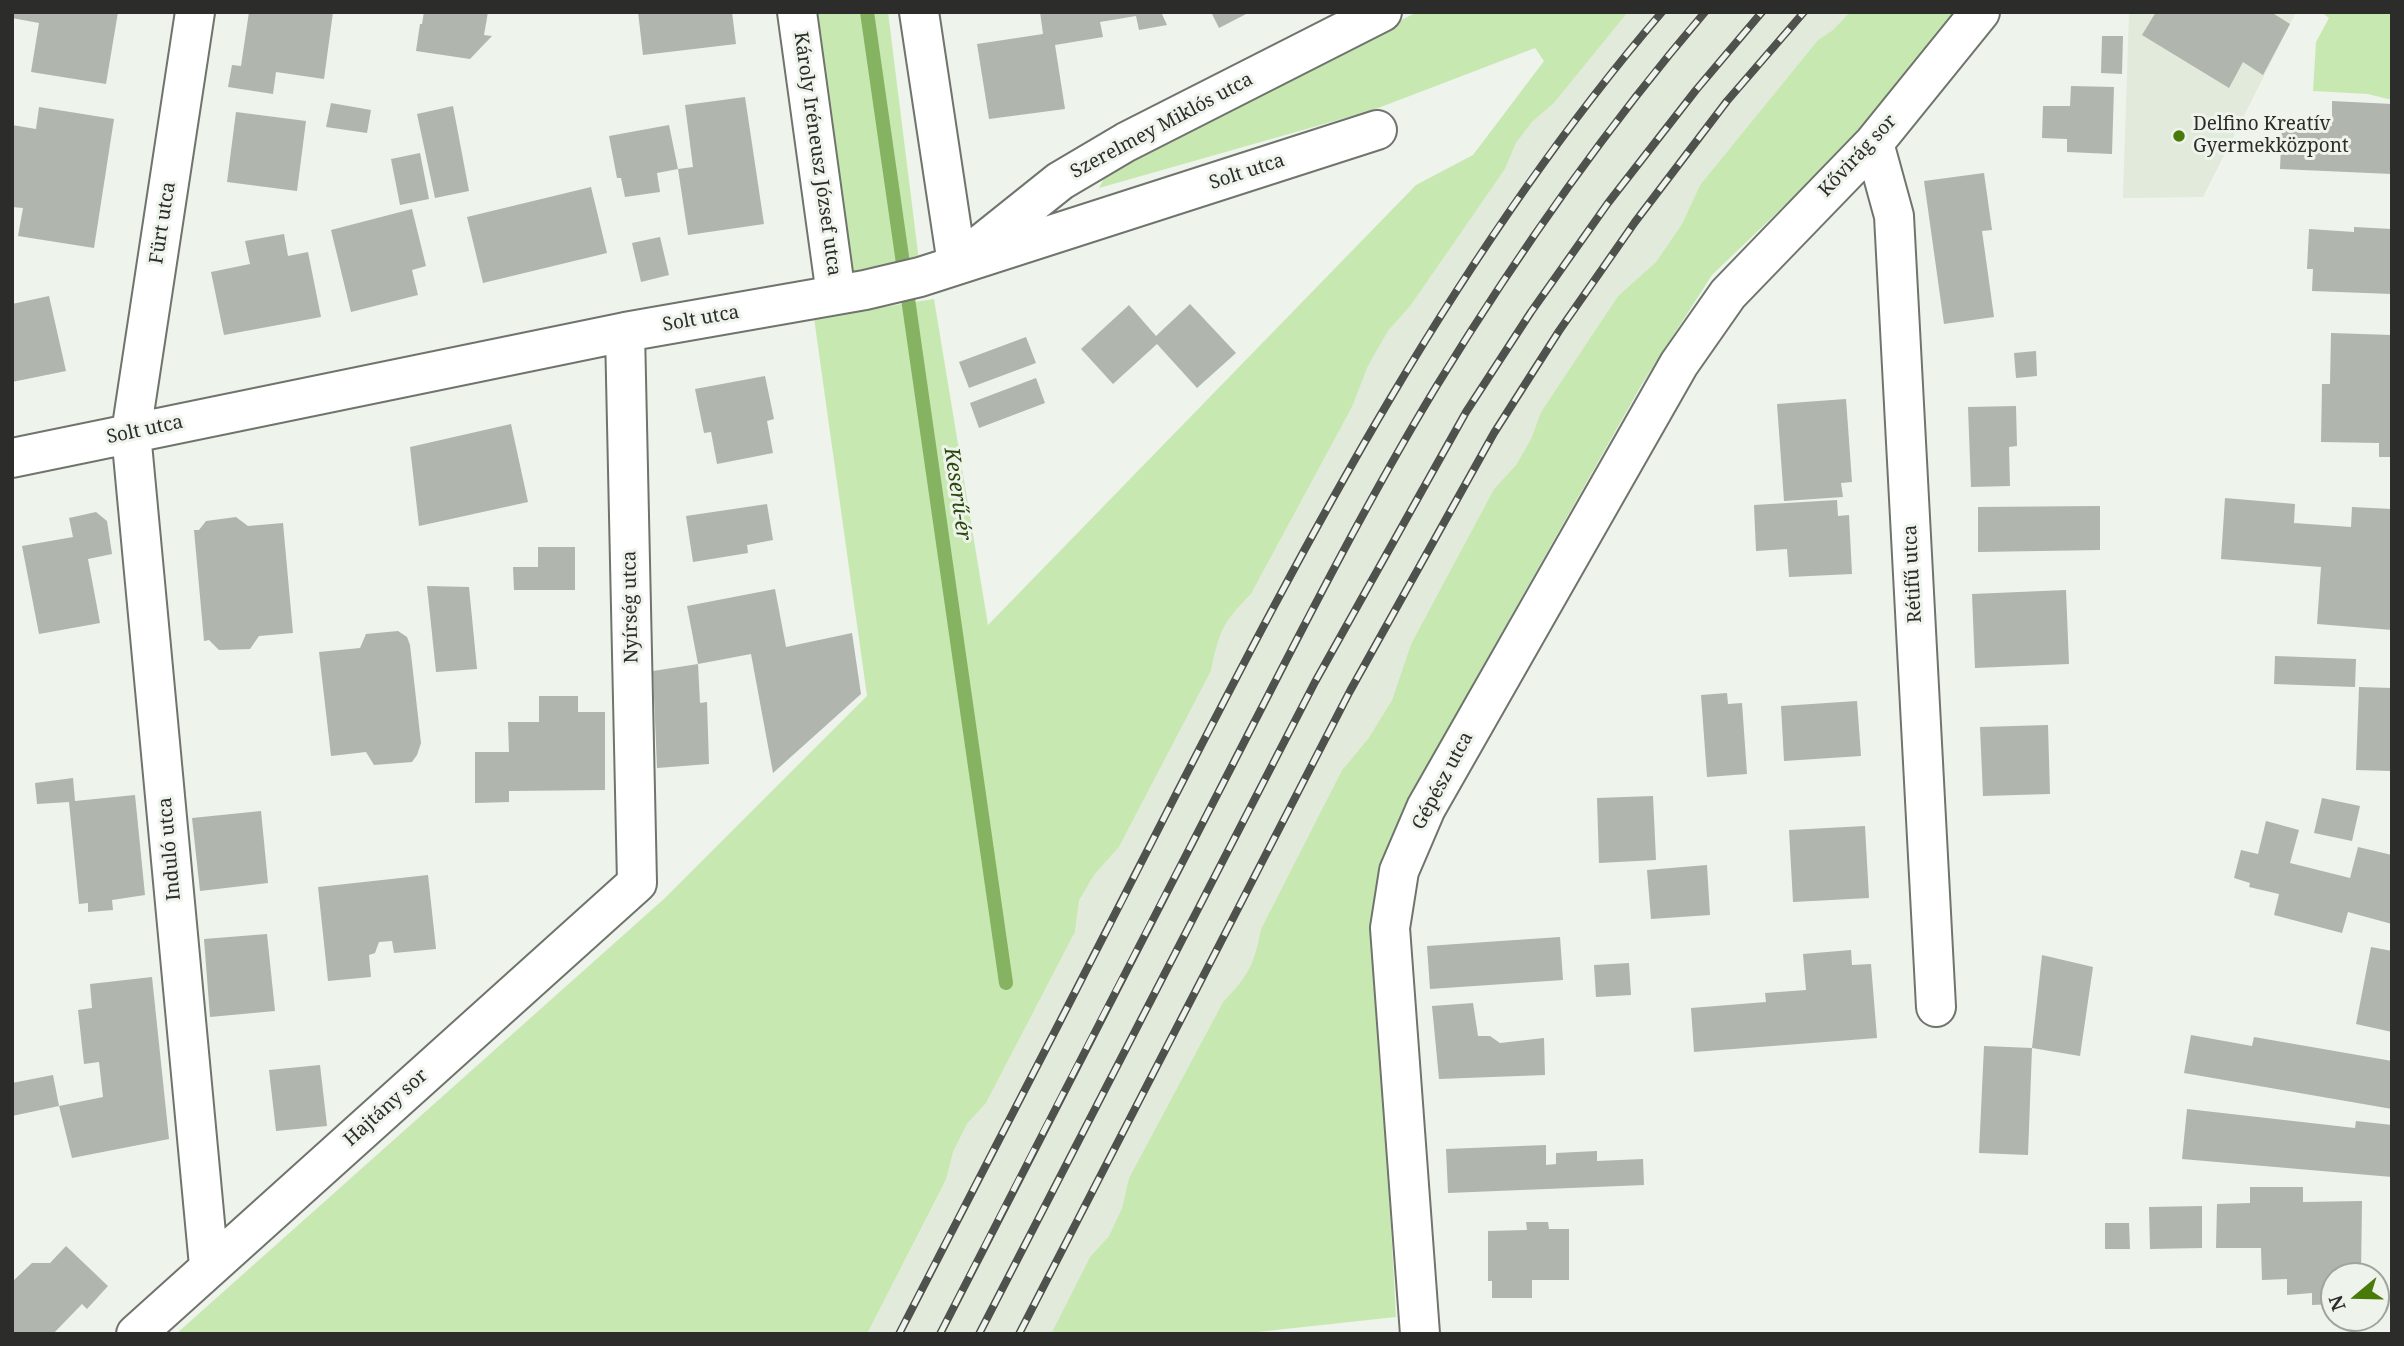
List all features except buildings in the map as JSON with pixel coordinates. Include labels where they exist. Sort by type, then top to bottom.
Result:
[{"type":"street","name":"Fürt utca","points":[[131,433],[195,12]]},
{"type":"street","name":"Károly Iréneusz József utca","points":[[797,12],[850,293]]},
{"type":"street","points":[[919,12],[957,264]]},
{"type":"street","name":"Szerelmey Miklós utca","points":[[957,264],[1060,181],[1126,142],[1382,12]]},
{"type":"street","name":"Kővirág sor","points":[[1728,294],[1874,143],[1980,12]]},
{"type":"street","name":"Solt utca","points":[[12,458],[625,332],[850,293],[920,277],[1377,130]]},
{"type":"street","name":"Rétifű utca","points":[[1874,143],[1894,216],[1936,1007]]},
{"type":"street","name":"Gépész utca","points":[[1420,1334],[1390,928],[1399,871],[1426,808],[1679,364],[1728,294]]},
{"type":"street","name":"Nyírség utca","points":[[625,332],[637,883]]},
{"type":"street","name":"Induló utca","points":[[131,433],[209,1266]]},
{"type":"street","name":"Hajtány sor","points":[[136,1334],[637,883]]},
{"type":"shaded area","points":[[1628,12],[1850,12],[1833,30],[1818,40],[1700,185],[1682,224],[1656,262],[1618,296],[1541,412],[1531,439],[1516,465],[1494,489],[1411,644],[1392,700],[1368,739],[1342,770],[1261,929],[1255,955],[1243,982],[1223,1002],[1129,1178],[1122,1208],[1109,1236],[1090,1257],[1051,1334],[867,1334],[946,1181],[953,1152],[967,1124],[986,1103],[1075,932],[1079,902],[1094,875],[1119,847],[1211,671],[1217,642],[1228,617],[1251,594],[1352,407],[1368,366],[1388,331],[1411,305],[1505,169],[1516,143],[1532,122],[1554,103]]},
{"type":"shaded area","name":"Delfino Kreatív Gyermekközpont","points":[[2129,12],[2296,12],[2203,197],[2123,198]]},
{"type":"green space","points":[[811,12],[888,12],[919,261],[851,277]]},
{"type":"green space","points":[[1417,12],[1628,12],[1554,103],[1532,122],[1516,143],[1505,169],[1411,305],[1388,331],[1368,366],[1352,407],[1251,594],[1223,629],[1211,671],[1119,847],[1094,875],[1079,901],[1075,932],[986,1103],[967,1124],[953,1152],[946,1180],[867,1334],[176,1334],[665,898],[867,696],[814,318],[934,299],[988,625],[1416,185],[1473,155],[1544,61],[1535,48],[1373,110],[1099,188],[1108,171]]},
{"type":"green space","points":[[1850,12],[1955,12],[1857,136],[1712,275],[1642,384],[1475,680],[1392,842],[1375,939],[1396,1317],[1239,1334],[1051,1334],[1090,1257],[1109,1236],[1122,1208],[1129,1178],[1223,1002],[1249,969],[1261,929],[1342,770],[1368,739],[1392,700],[1411,644],[1494,489],[1516,465],[1531,439],[1541,412],[1618,296],[1656,262],[1682,224],[1700,185],[1818,40],[1833,30]]},
{"type":"green space","points":[[2321,12],[2392,12],[2392,100],[2368,94],[2313,91],[2316,42],[2329,18]]},
{"type":"waterway","name":"Keserű-ér","points":[[867,12],[1006,983]]},
{"type":"railway","points":[[899,1334],[1220,709],[1331,501],[1390,398],[1518,199],[1587,104],[1662,12]]},
{"type":"railway","points":[[940,1334],[1297,639],[1407,436],[1466,338],[1563,194],[1632,102],[1705,12]]},
{"type":"railway","points":[[979,1334],[1315,682],[1466,412],[1531,312],[1608,203],[1696,90],[1762,12]]},
{"type":"railway","points":[[1019,1334],[1350,691],[1494,433],[1559,331],[1635,222],[1727,101],[1804,12]]},
{"type":"place","name":"Delfino Kreatív Gyermekközpont","points":[[2179,136]]}]
